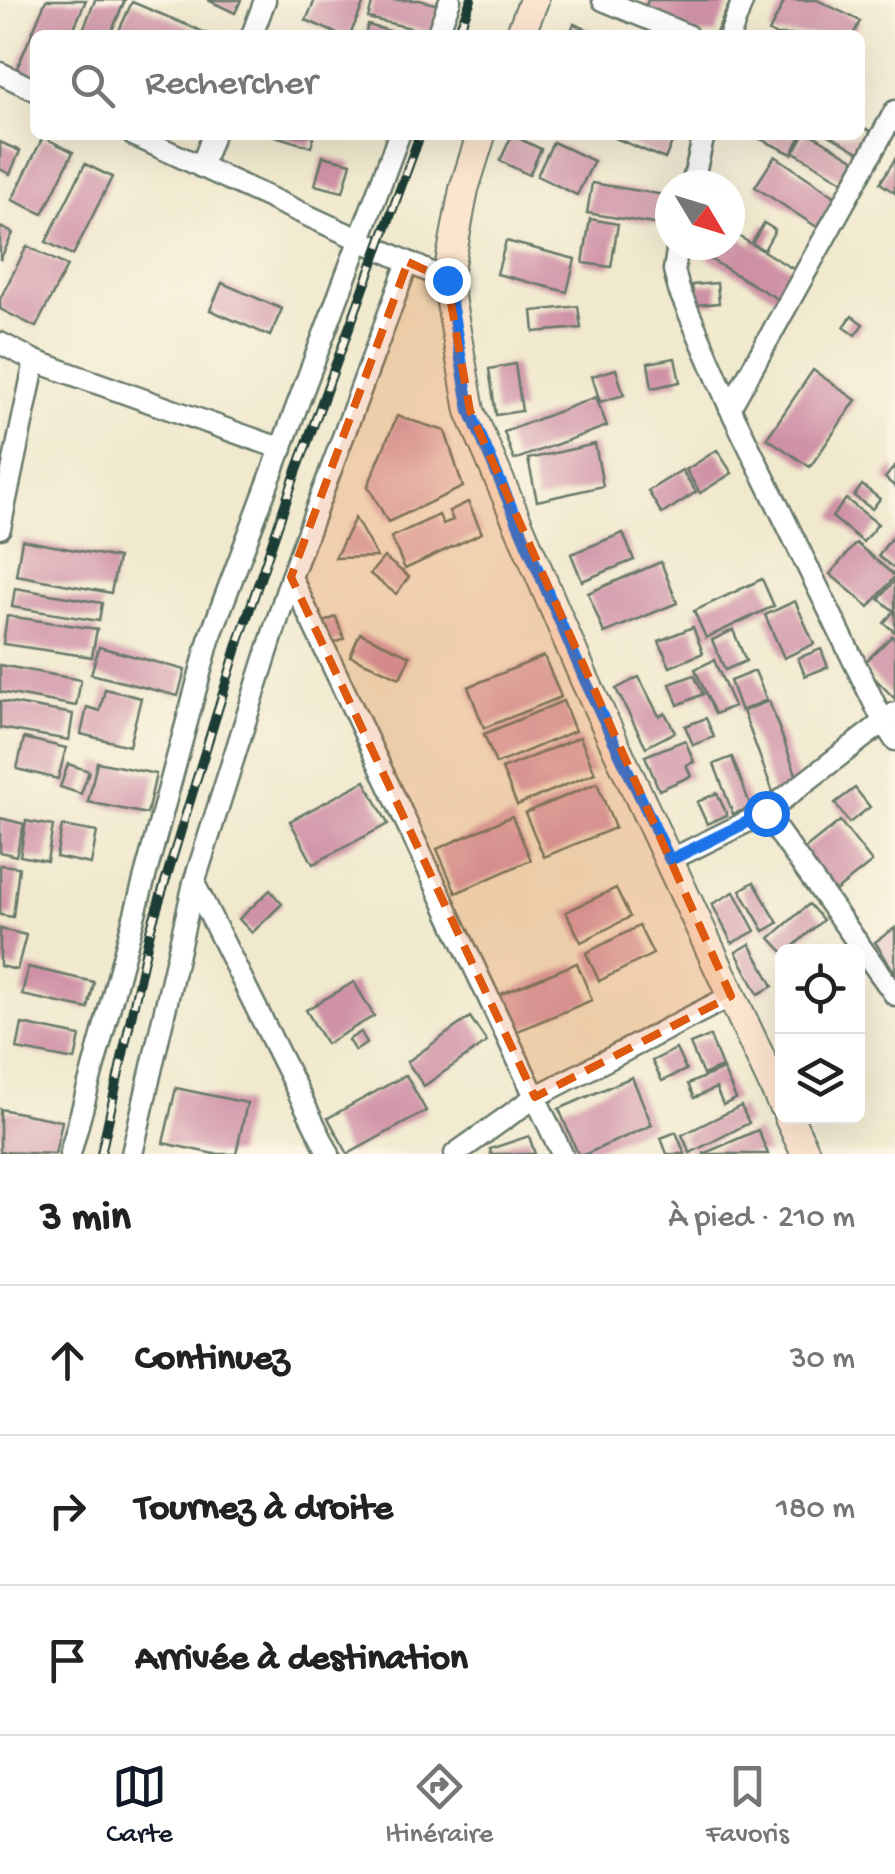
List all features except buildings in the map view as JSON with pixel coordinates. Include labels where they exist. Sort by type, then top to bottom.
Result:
[{"type":"main road","points":[[522,30],[534,0]]},
{"type":"main road","points":[[479,140],[464,189],[447,280],[470,411],[584,678],[775,1089]]},
{"type":"main road","points":[[792,1124],[806,1154]]},
{"type":"street","points":[[254,30],[265,0]]},
{"type":"street","points":[[438,30],[450,0]]},
{"type":"street","points":[[603,0],[675,30]]},
{"type":"street","points":[[732,30],[743,0]]},
{"type":"street","points":[[0,73],[30,88]]},
{"type":"street","points":[[730,408],[895,111]]},
{"type":"street","points":[[144,140],[447,280]]},
{"type":"street","points":[[201,167],[211,140]]},
{"type":"street","points":[[70,1154],[210,640],[397,140]]},
{"type":"street","points":[[696,170],[703,140]]},
{"type":"street","points":[[670,860],[766,813],[891,726],[730,408],[679,290],[676,260]]},
{"type":"street","points":[[132,1154],[194,883],[291,577],[408,262]]},
{"type":"street","points":[[0,343],[35,362],[282,450]]},
{"type":"street","points":[[0,528],[35,362]]},
{"type":"street","points":[[291,577],[562,1154]]},
{"type":"street","points":[[766,813],[895,995]]},
{"type":"street","points":[[194,883],[330,1154]]},
{"type":"street","points":[[455,1154],[535,1096],[731,996]]},
{"type":"highlighted area","points":[[408,262],[447,280],[470,411],[731,996],[535,1097],[291,577]]},
{"type":"railway","points":[[459,30],[471,0]]},
{"type":"railway","points":[[101,1154],[150,931],[239,641],[293,481],[418,140]]},
{"type":"route","points":[[447,280],[470,411],[584,678],[670,860],[766,813]]}]
